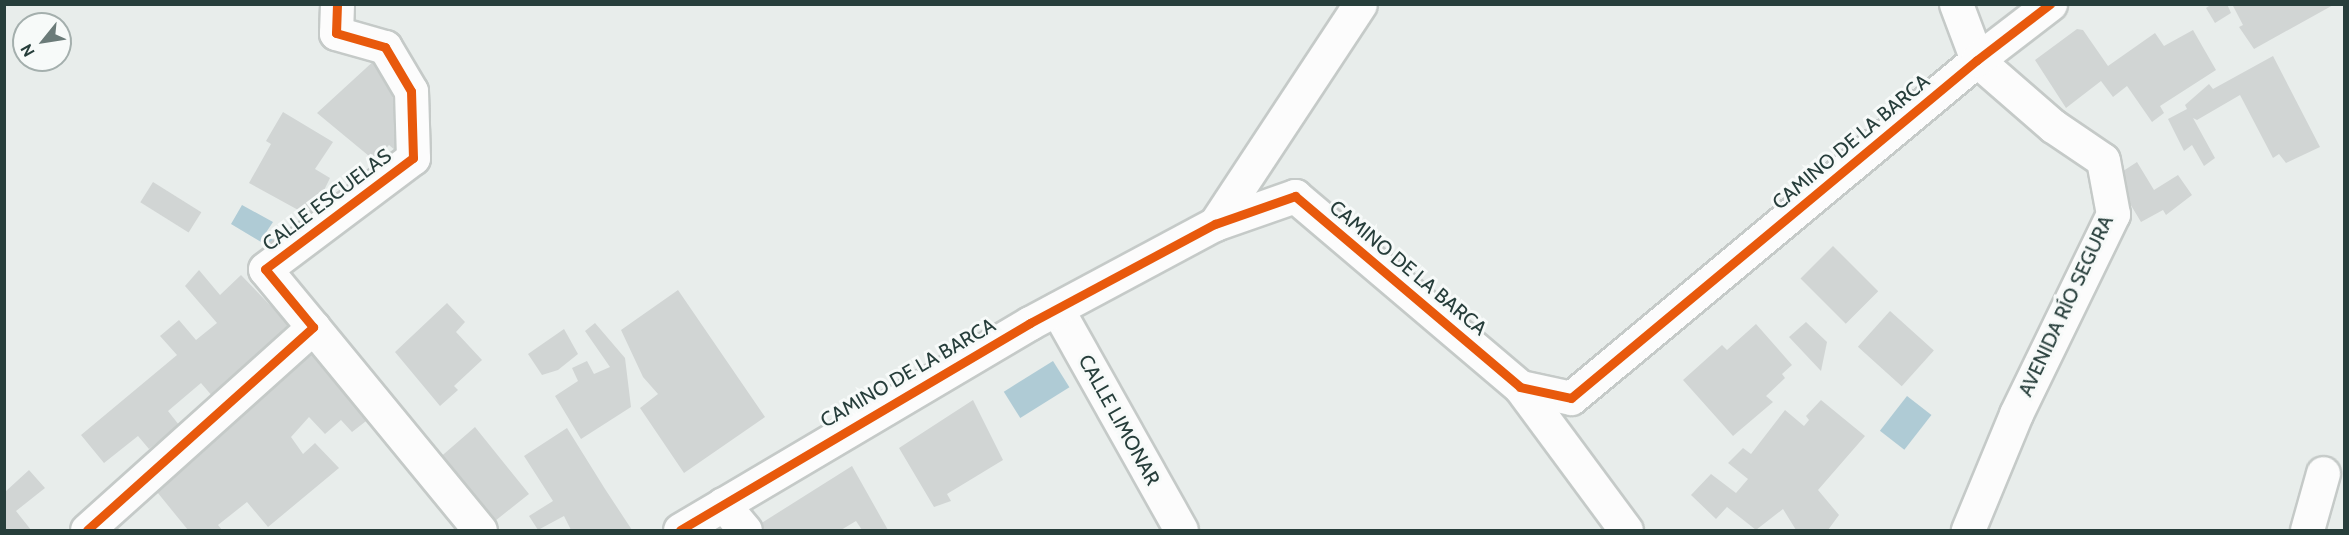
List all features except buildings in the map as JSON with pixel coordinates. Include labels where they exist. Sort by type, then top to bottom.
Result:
[{"type":"street","name":"CALLE ESCUELAS","points":[[313,327],[265,269],[413,158],[411,91],[385,47],[336,33],[337,4]]},
{"type":"street","points":[[1215,224],[1360,4]]},
{"type":"street","points":[[1956,4],[1977,60]]},
{"type":"street","name":"CAMINO DE LA BARCA","points":[[680,531],[1057,309],[1215,224],[1295,196],[1520,387],[1571,398],[1977,60],[2050,4]]},
{"type":"street","name":"AVENIDA RÍO SEGURA","points":[[1968,531],[2016,414],[2113,214],[2103,160],[2053,126],[1977,60]]},
{"type":"street","name":"CALLE LIMONAR","points":[[1057,309],[1181,531]]},
{"type":"street","points":[[87,531],[313,327],[480,531]]},
{"type":"street","points":[[1520,387],[1626,531]]},
{"type":"street","points":[[2307,531],[2323,473]]},
{"type":"street","points":[[723,504],[745,531]]},
{"type":"water","points":[[242,205],[273,222],[265,234],[275,241],[271,248],[231,224]]},
{"type":"water","points":[[1053,361],[1069,387],[1020,418],[1004,392]]},
{"type":"water","points":[[1907,396],[1931,415],[1904,450],[1880,431]]},
{"type":"cycle path","points":[[87,530],[313,327],[265,269],[413,158],[411,91],[385,47],[336,33],[337,4]]},
{"type":"cycle path","points":[[680,530],[1030,323],[1215,224],[1295,196],[1520,387],[1571,398],[1977,60],[2050,4]]}]
